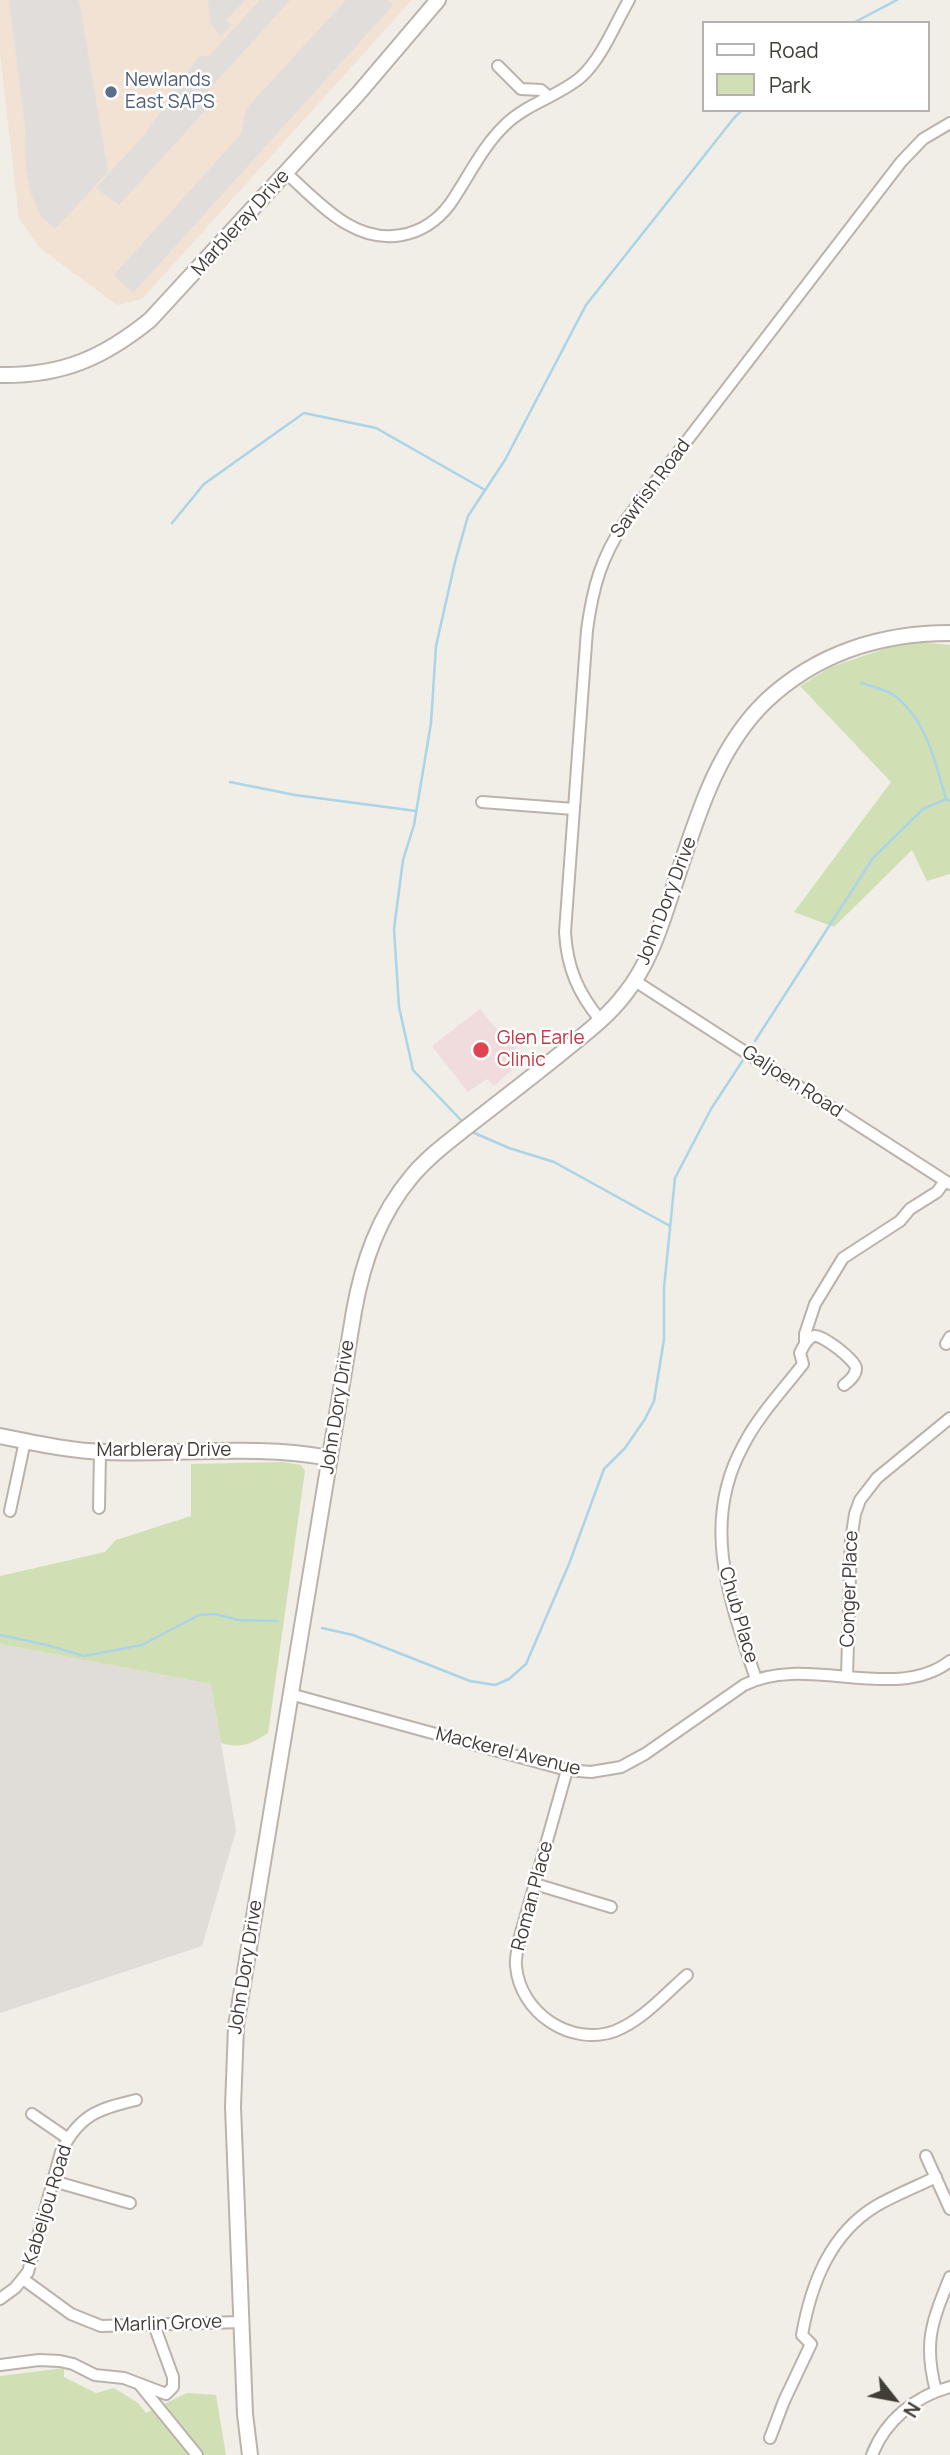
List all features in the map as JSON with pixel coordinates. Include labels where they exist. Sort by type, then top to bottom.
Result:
[{"type":"street","name":"Marbleray Drive","points":[[0,375],[61,369],[92,359],[124,341],[175,295],[358,94],[438,0]]},
{"type":"street","points":[[286,173],[339,220],[365,233],[384,237],[407,234],[428,226],[444,212],[503,127],[513,118],[580,78],[589,68],[629,0]]},
{"type":"street","points":[[498,66],[519,88],[541,90],[549,96]]},
{"type":"street","name":"Sawfish Road","points":[[601,1021],[580,994],[571,972],[565,932],[592,595],[608,548],[625,520],[901,162],[923,139],[950,122]]},
{"type":"street","name":"John Dory Drive","points":[[250,2455],[242,2322],[233,2096],[234,2055],[247,1955],[358,1287],[372,1242],[394,1201],[414,1173],[441,1148],[601,1021],[635,981],[659,930],[716,772],[726,752],[752,715],[779,689],[832,656],[889,637],[950,633]]},
{"type":"street","points":[[482,802],[574,809]]},
{"type":"street","name":"Galjoen Road","points":[[635,981],[948,1182]]},
{"type":"street","points":[[805,1344],[805,1334],[815,1304],[843,1258],[900,1221],[910,1209],[948,1182]]},
{"type":"street","points":[[805,1344],[812,1337],[819,1336],[855,1364],[856,1371],[844,1385]]},
{"type":"street","name":"Chub Place","points":[[757,1679],[725,1580],[721,1531],[724,1504],[741,1447],[803,1364],[800,1353],[805,1344]]},
{"type":"street","name":"Conger Place","points":[[847,1676],[851,1540],[860,1500],[877,1478],[950,1418]]},
{"type":"street","name":"Marbleray Drive","points":[[0,1436],[100,1452],[263,1450],[330,1458]]},
{"type":"street","points":[[10,1511],[25,1441]]},
{"type":"street","points":[[99,1508],[100,1452]]},
{"type":"street","name":"Mackerel Avenue","points":[[290,1694],[567,1770],[606,1771],[634,1761],[744,1685],[757,1679],[789,1674],[914,1678],[933,1672],[950,1661]]},
{"type":"street","name":"Roman Place","points":[[567,1770],[519,1940],[516,1967],[530,2003],[557,2026],[576,2033],[591,2035],[615,2031],[640,2016],[687,1975]]},
{"type":"street","points":[[535,1884],[611,1907]]},
{"type":"street","name":"Kabeljou Road","points":[[0,2299],[23,2279],[31,2263],[67,2138],[80,2122],[93,2113],[136,2100]]},
{"type":"street","points":[[32,2114],[67,2138]]},
{"type":"street","points":[[926,2156],[950,2209]]},
{"type":"street","points":[[770,2438],[783,2401],[811,2343],[802,2335],[814,2287],[828,2256],[847,2231],[877,2205],[936,2177]]},
{"type":"street","points":[[53,2181],[130,2203]]},
{"type":"street","points":[[936,2390],[929,2360],[929,2342],[939,2304],[950,2277]]},
{"type":"street","name":"Marlin Grove","points":[[23,2279],[62,2309],[91,2323],[106,2326],[242,2322]]},
{"type":"street","points":[[0,2365],[39,2360],[60,2361],[95,2375],[124,2378],[166,2395],[173,2387],[173,2376],[154,2325]]},
{"type":"street","points":[[140,2385],[197,2455]]},
{"type":"street","points":[[872,2455],[891,2423],[908,2407],[936,2390],[950,2386]]},
{"type":"shaded area","points":[[0,0],[412,0],[142,299],[117,305],[40,248],[19,219],[0,52]]},
{"type":"shaded area","points":[[9,0],[79,0],[108,172],[55,229],[40,215],[31,194],[26,169],[25,126]]},
{"type":"shaded area","points":[[208,0],[245,0],[226,20],[231,26],[221,36],[211,24]]},
{"type":"shaded area","points":[[260,0],[290,0],[204,95],[211,104],[119,205],[96,188],[145,134],[199,56],[209,56]]},
{"type":"shaded area","points":[[346,0],[388,0],[393,5],[133,293],[114,275],[241,134],[246,109]]},
{"type":"shaded area","points":[[480,1009],[498,1031],[517,1047],[513,1052],[519,1060],[494,1086],[487,1079],[468,1092],[432,1046]]},
{"type":"shaded area","points":[[0,1644],[211,1684],[236,1831],[202,1946],[0,2013]]},
{"type":"green space","points":[[907,641],[950,645],[950,874],[927,881],[912,850],[834,927],[794,912],[891,782],[800,686],[831,667]]},
{"type":"green space","points":[[283,1462],[301,1465],[305,1471],[268,1733],[246,1744],[234,1746],[221,1743],[211,1684],[0,1644],[0,1576],[105,1552],[116,1540],[191,1516],[191,1464]]},
{"type":"green space","points":[[64,2368],[64,2377],[96,2393],[114,2388],[138,2403],[146,2413],[187,2393],[216,2395],[226,2455],[0,2455],[0,2376]]},
{"type":"waterway","points":[[857,21],[897,0]]},
{"type":"waterway","points":[[461,1120],[413,1070],[399,1007],[394,929],[403,860],[414,825],[431,723],[436,646],[455,562],[468,516],[505,460],[586,305],[740,112]]},
{"type":"waterway","points":[[172,523],[204,484],[304,413],[376,428],[485,490]]},
{"type":"waterway","points":[[861,683],[892,694],[913,715],[928,741],[946,799]]},
{"type":"waterway","points":[[230,782],[295,795],[416,811]]},
{"type":"waterway","points":[[755,1041],[873,858],[923,809],[946,799],[950,801]]},
{"type":"waterway","points":[[322,1628],[353,1635],[470,1681],[495,1685],[509,1679],[526,1664],[569,1564],[604,1469],[625,1448],[654,1401],[664,1339],[664,1288],[675,1178],[711,1109],[743,1060]]},
{"type":"waterway","points":[[472,1132],[509,1148],[554,1162],[670,1226]]},
{"type":"waterway","points":[[0,1635],[84,1656],[142,1645],[199,1615],[215,1614],[238,1620],[278,1621]]},
{"type":"place","name":"Newlands East SAPS","points":[[111,92]]},
{"type":"place","name":"Glen Earle Clinic","points":[[481,1050]]}]
